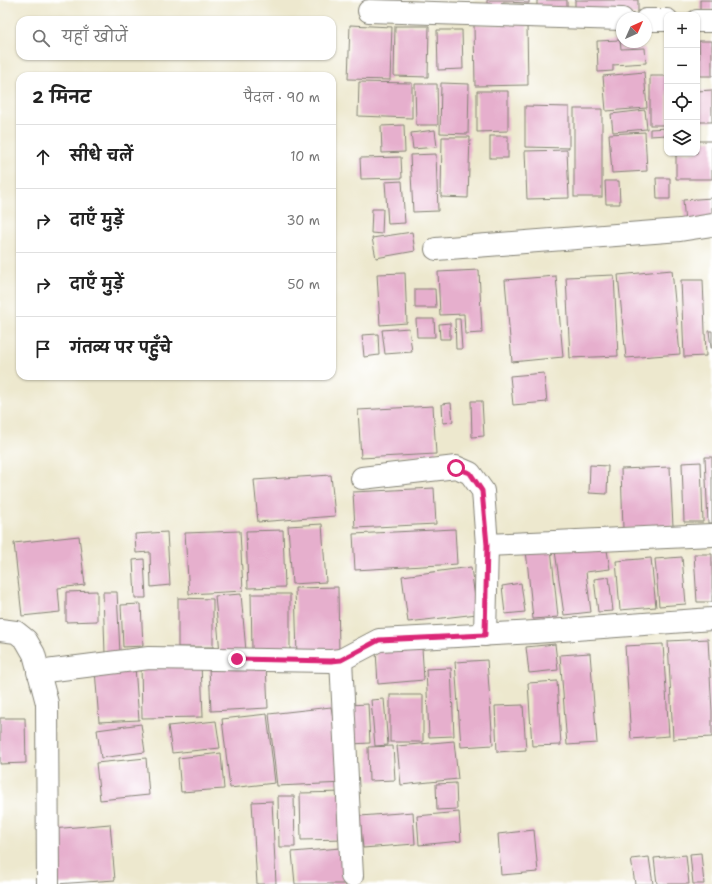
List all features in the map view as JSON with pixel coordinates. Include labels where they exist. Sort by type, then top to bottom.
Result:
[{"type":"street","points":[[369,11],[616,19]]},
{"type":"street","points":[[652,20],[664,20]]},
{"type":"street","points":[[700,21],[712,21]]},
{"type":"street","points":[[436,249],[673,231],[712,225]]},
{"type":"street","points":[[362,478],[456,468],[470,473],[482,491],[487,545],[485,635]]},
{"type":"street","points":[[487,545],[712,535]]},
{"type":"street","points":[[38,672],[149,658],[331,661],[341,660],[379,640],[485,635],[712,619]]},
{"type":"street","points":[[0,630],[16,632],[26,640],[34,654],[47,703],[48,884]]},
{"type":"street","points":[[341,660],[352,876]]},
{"type":"building","points":[[487,0],[529,0],[529,3],[503,2],[503,9],[487,9]]},
{"type":"building","points":[[537,0],[567,0],[567,8],[537,8]]},
{"type":"building","points":[[575,0],[638,0],[638,12],[616,12],[616,14],[575,14]]},
{"type":"building","points":[[700,0],[712,0],[712,10],[700,10]]},
{"type":"building","points":[[527,24],[528,85],[475,86],[474,25]]},
{"type":"building","points":[[350,25],[392,27],[390,80],[348,79]]},
{"type":"building","points":[[395,26],[429,26],[428,77],[394,76]]},
{"type":"building","points":[[437,30],[462,30],[463,69],[438,70]]},
{"type":"building","points":[[616,40],[616,48],[621,49],[645,48],[646,63],[613,65],[613,71],[598,72],[597,41]]},
{"type":"building","points":[[700,41],[712,41],[712,76],[700,76]]},
{"type":"building","points":[[644,72],[647,108],[606,111],[603,76]]},
{"type":"building","points":[[650,76],[664,76],[664,125],[650,125]]},
{"type":"building","points":[[359,82],[412,83],[412,118],[358,116]]},
{"type":"building","points":[[441,83],[469,84],[468,134],[440,133]]},
{"type":"building","points":[[415,84],[437,84],[438,125],[416,125]]},
{"type":"building","points":[[712,90],[712,122],[700,122],[700,91]]},
{"type":"building","points":[[477,91],[508,91],[508,131],[477,132]]},
{"type":"building","points":[[525,106],[569,107],[569,148],[525,147]]},
{"type":"building","points":[[574,109],[602,109],[602,197],[574,197]]},
{"type":"building","points":[[645,110],[647,129],[613,132],[611,114]]},
{"type":"building","points":[[404,125],[405,152],[382,153],[381,126]]},
{"type":"building","points":[[664,128],[664,135],[650,136],[650,129]]},
{"type":"building","points":[[435,130],[437,147],[413,149],[411,133]]},
{"type":"building","points":[[645,132],[647,171],[612,173],[609,134]]},
{"type":"building","points":[[490,136],[508,136],[508,158],[490,158]]},
{"type":"building","points":[[442,137],[470,137],[468,198],[441,197]]},
{"type":"building","points":[[700,141],[712,141],[712,179],[676,179],[676,156],[700,156]]},
{"type":"building","points":[[567,150],[569,198],[527,199],[525,151]]},
{"type":"building","points":[[436,154],[438,211],[413,212],[410,155]]},
{"type":"building","points":[[401,157],[402,178],[361,179],[360,158]]},
{"type":"building","points":[[656,178],[670,178],[670,199],[657,199]]},
{"type":"building","points":[[402,181],[405,223],[388,224],[385,182]]},
{"type":"building","points":[[605,181],[619,181],[620,204],[606,204]]},
{"type":"building","points":[[712,198],[712,221],[685,223],[683,200]]},
{"type":"building","points":[[372,209],[383,209],[382,234],[371,233]]},
{"type":"building","points":[[412,232],[415,251],[376,258],[372,238]]},
{"type":"building","points":[[479,270],[482,333],[465,334],[464,314],[440,315],[438,272]]},
{"type":"building","points":[[672,270],[680,354],[626,358],[618,275]]},
{"type":"building","points":[[405,273],[407,323],[380,325],[377,274]]},
{"type":"building","points":[[614,275],[618,356],[570,358],[566,277]]},
{"type":"building","points":[[556,276],[563,357],[512,362],[505,280]]},
{"type":"building","points":[[681,280],[703,280],[706,356],[684,357]]},
{"type":"building","points":[[415,289],[435,289],[436,308],[415,308]]},
{"type":"building","points":[[416,319],[434,319],[435,337],[417,337]]},
{"type":"building","points":[[455,319],[460,319],[462,349],[456,349]]},
{"type":"building","points":[[450,323],[450,339],[440,339],[439,324]]},
{"type":"building","points":[[409,328],[412,352],[385,354],[382,330]]},
{"type":"building","points":[[709,331],[712,331],[712,348],[711,348]]},
{"type":"building","points":[[378,334],[379,355],[364,357],[362,335]]},
{"type":"building","points":[[544,373],[547,402],[513,405],[510,376]]},
{"type":"building","points":[[471,401],[482,401],[484,436],[472,437]]},
{"type":"building","points":[[451,403],[453,422],[443,423],[442,404]]},
{"type":"building","points":[[433,406],[436,454],[361,458],[358,410]]},
{"type":"building","points":[[705,457],[712,457],[712,523],[708,523]]},
{"type":"building","points":[[701,462],[703,522],[684,522],[682,463]]},
{"type":"building","points":[[590,465],[608,466],[607,494],[589,493]]},
{"type":"building","points":[[670,467],[673,526],[623,529],[621,469]]},
{"type":"building","points":[[331,475],[335,516],[258,522],[254,480]]},
{"type":"building","points":[[434,488],[436,524],[355,528],[353,492]]},
{"type":"building","points":[[322,524],[326,582],[292,584],[288,526]]},
{"type":"building","points":[[455,529],[457,564],[355,570],[353,534]]},
{"type":"building","points":[[283,530],[285,587],[248,588],[246,531]]},
{"type":"building","points":[[240,531],[243,591],[189,594],[185,533]]},
{"type":"building","points":[[167,532],[170,585],[151,587],[150,552],[136,553],[135,534]]},
{"type":"building","points":[[79,536],[85,585],[58,588],[60,612],[22,616],[14,543]]},
{"type":"building","points":[[606,544],[610,569],[586,572],[591,612],[564,615],[555,551]]},
{"type":"building","points":[[551,548],[558,617],[533,619],[526,550]]},
{"type":"building","points":[[694,554],[712,554],[712,602],[697,602]]},
{"type":"building","points":[[682,557],[686,604],[659,606],[655,559]]},
{"type":"building","points":[[651,558],[656,607],[620,610],[616,561]]},
{"type":"building","points":[[144,559],[146,598],[135,598],[133,560]]},
{"type":"building","points":[[471,567],[477,614],[408,622],[402,576]]},
{"type":"building","points":[[609,577],[613,611],[598,612],[594,579]]},
{"type":"building","points":[[521,583],[525,612],[505,614],[502,586]]},
{"type":"building","points":[[338,587],[339,655],[297,656],[295,588]]},
{"type":"building","points":[[97,591],[97,621],[66,622],[66,592]]},
{"type":"building","points":[[103,592],[117,592],[120,653],[105,654]]},
{"type":"building","points":[[241,594],[246,651],[220,653],[215,596]]},
{"type":"building","points":[[251,594],[290,594],[290,650],[252,650]]},
{"type":"building","points":[[178,598],[213,599],[213,647],[178,647]]},
{"type":"building","points":[[141,604],[143,646],[123,647],[121,605]]},
{"type":"building","points":[[708,639],[712,737],[673,739],[668,641]]},
{"type":"building","points":[[555,644],[558,670],[529,673],[526,647]]},
{"type":"building","points":[[663,644],[669,736],[631,739],[625,646]]},
{"type":"building","points":[[422,648],[424,680],[378,684],[376,651]]},
{"type":"building","points":[[590,653],[597,743],[567,745],[560,655]]},
{"type":"building","points":[[487,660],[493,745],[461,747],[455,662]]},
{"type":"building","points":[[201,663],[203,717],[142,718],[141,664]]},
{"type":"building","points":[[266,665],[268,708],[211,711],[209,668]]},
{"type":"building","points":[[135,667],[139,720],[99,722],[95,670]]},
{"type":"building","points":[[451,668],[454,736],[429,737],[426,669]]},
{"type":"building","points":[[557,681],[561,745],[532,746],[528,683]]},
{"type":"building","points":[[390,695],[423,695],[423,742],[390,742]]},
{"type":"building","points":[[384,699],[388,745],[375,746],[371,700]]},
{"type":"building","points":[[368,704],[370,743],[351,744],[349,705]]},
{"type":"building","points":[[523,705],[526,750],[497,752],[495,706]]},
{"type":"building","points":[[331,707],[345,783],[277,786],[269,714]]},
{"type":"building","points":[[267,714],[275,783],[230,788],[222,719]]},
{"type":"building","points":[[0,718],[25,718],[26,763],[0,764]]},
{"type":"building","points":[[216,721],[220,748],[172,753],[168,726]]},
{"type":"building","points":[[141,724],[145,752],[101,758],[97,730]]},
{"type":"building","points":[[454,741],[458,779],[401,785],[397,746]]},
{"type":"building","points":[[393,746],[395,780],[369,781],[368,747]]},
{"type":"building","points":[[221,753],[224,789],[181,792],[178,758]]},
{"type":"building","points":[[146,758],[149,795],[100,800],[96,763]]},
{"type":"building","points":[[456,783],[457,809],[437,810],[436,784]]},
{"type":"building","points":[[344,792],[345,839],[301,840],[300,793]]},
{"type":"building","points":[[278,796],[294,796],[295,847],[279,847]]},
{"type":"building","points":[[272,801],[276,884],[257,884],[252,802]]},
{"type":"building","points":[[413,812],[415,844],[363,848],[360,816]]},
{"type":"building","points":[[459,812],[461,841],[419,845],[417,816]]},
{"type":"building","points":[[110,824],[115,880],[56,884],[52,829]]},
{"type":"building","points":[[534,830],[538,872],[501,875],[498,834]]},
{"type":"building","points":[[341,848],[345,884],[295,884],[292,852]]},
{"type":"building","points":[[701,853],[704,884],[693,884],[690,854]]},
{"type":"building","points":[[686,855],[689,884],[657,884],[654,858]]},
{"type":"building","points":[[649,857],[653,884],[635,884],[631,859]]},
{"type":"route","points":[[237,659],[331,661],[341,660],[379,640],[485,635],[487,545],[482,491],[470,473],[456,468]]}]
